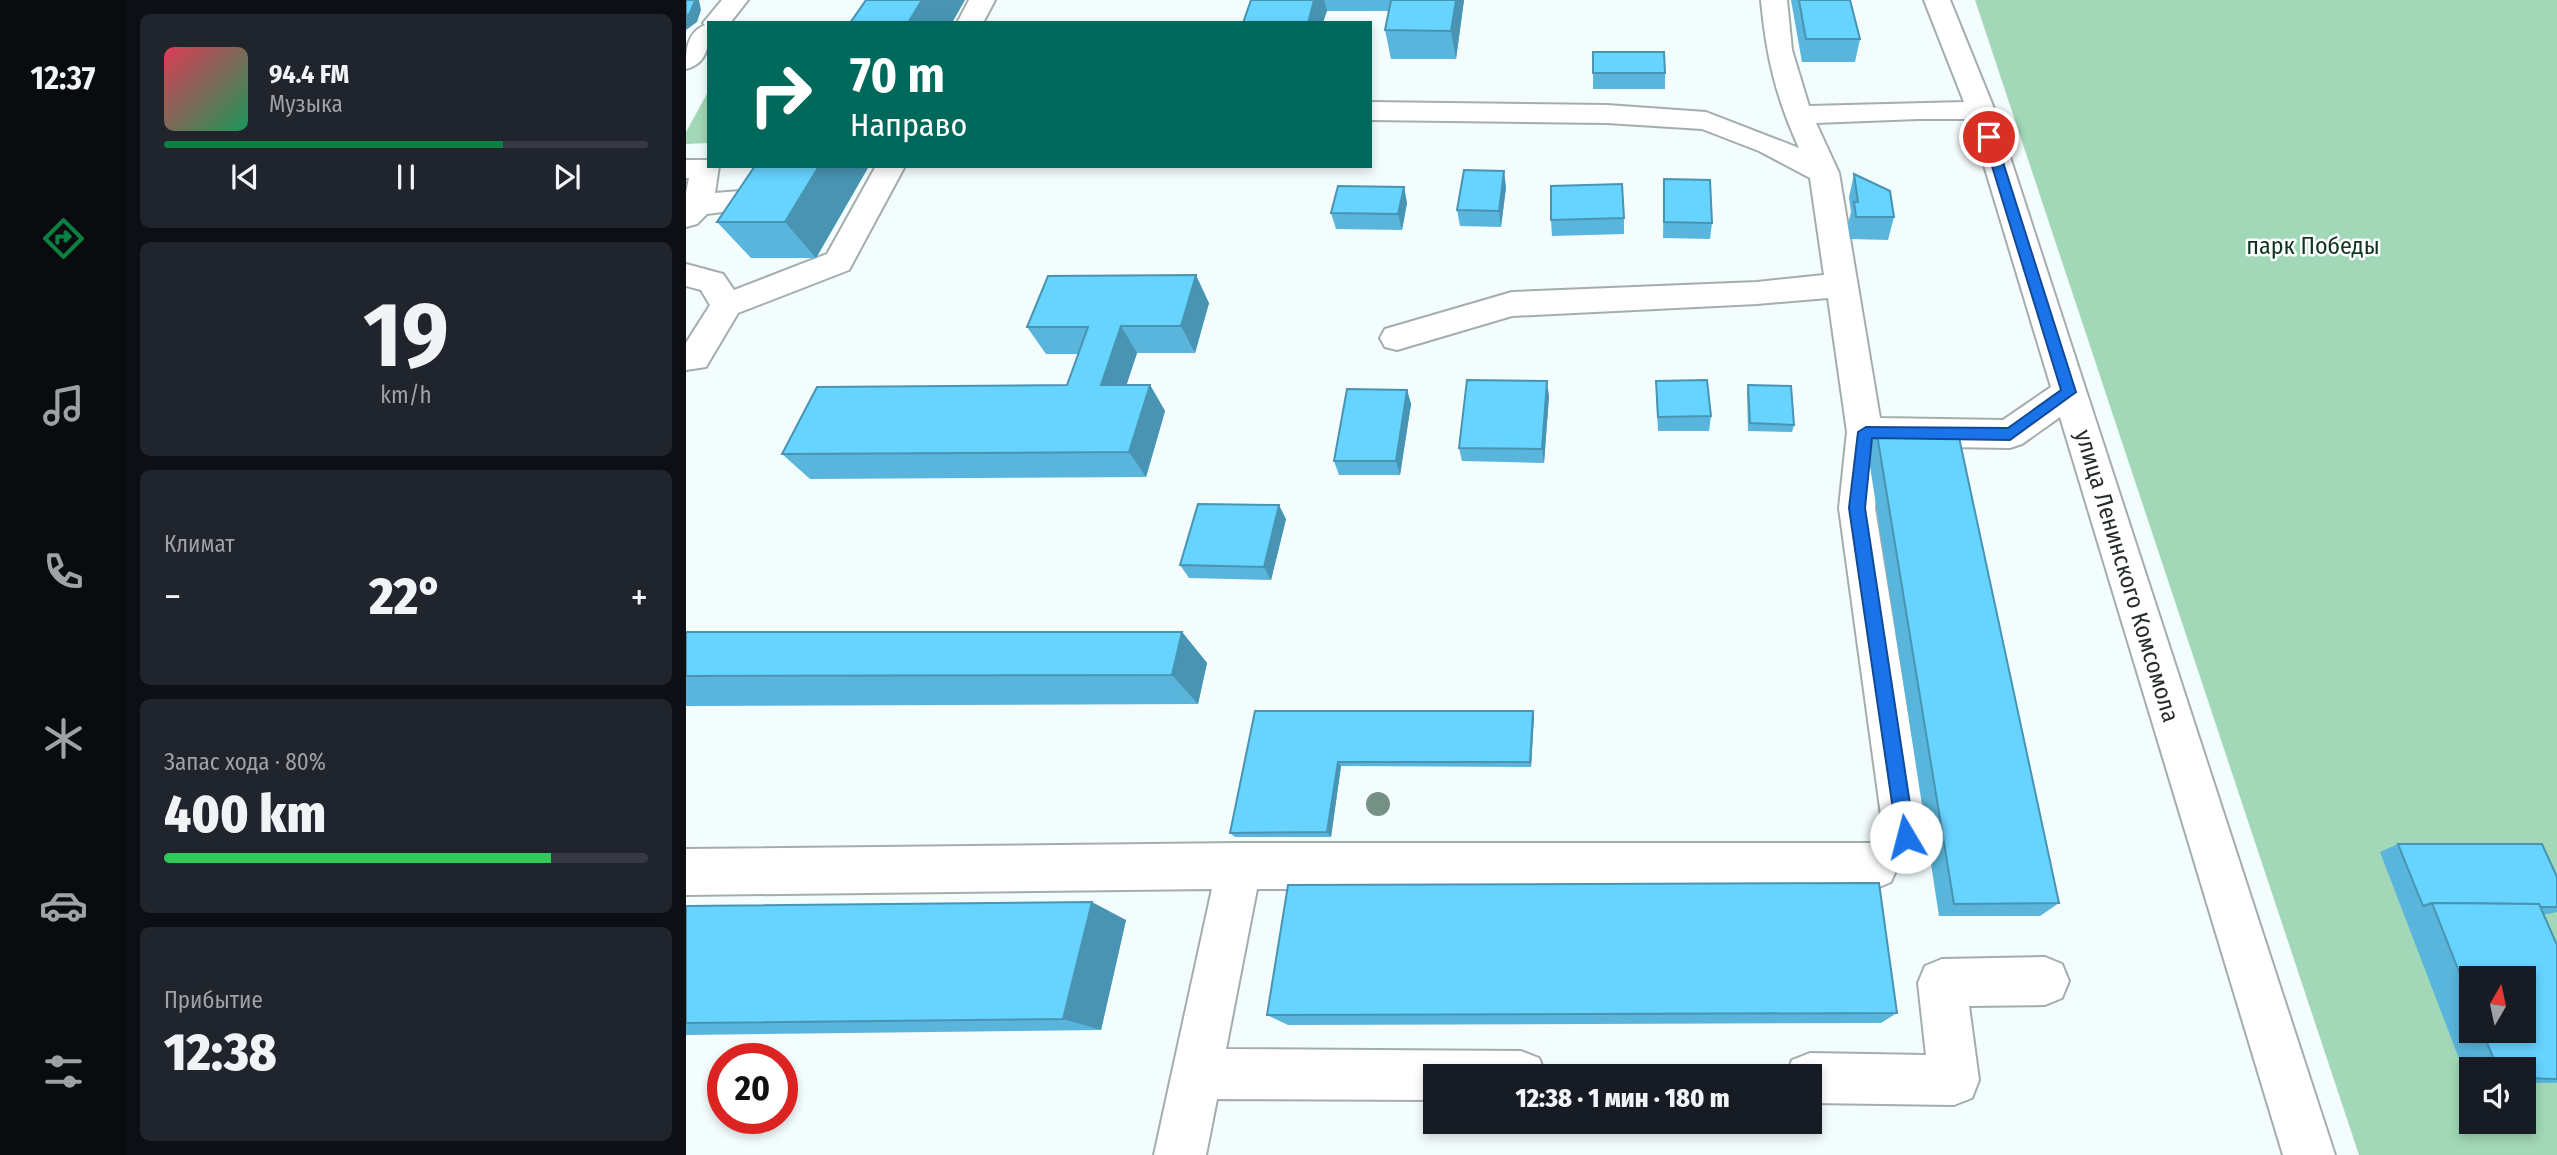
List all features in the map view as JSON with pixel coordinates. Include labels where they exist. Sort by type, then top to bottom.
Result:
[{"type":"street","points":[[718,21],[735,0]]},
{"type":"street","points":[[971,21],[982,0]]},
{"type":"street","points":[[686,872],[1239,866],[1891,851],[1857,508],[1866,432],[1824,173],[1798,115],[1779,50],[1774,0]]},
{"type":"street","name":"улица Ленинского Комсомола","points":[[1937,0],[1981,111],[2309,1155]]},
{"type":"street","points":[[686,61],[707,35]]},
{"type":"street","points":[[1798,115],[1918,110],[1981,111]]},
{"type":"street","points":[[1372,111],[1607,114],[1706,121],[1769,145],[1824,173]]},
{"type":"street","points":[[686,169],[706,169],[692,211],[749,200],[770,168]]},
{"type":"street","points":[[689,362],[727,305],[838,262],[890,168]]},
{"type":"street","points":[[686,275],[712,282],[727,305]]},
{"type":"street","points":[[1397,338],[1512,304],[1757,293],[1841,285]]},
{"type":"street","points":[[1866,432],[2010,434],[2069,392]]},
{"type":"street","points":[[1180,1155],[1239,866]]},
{"type":"street","points":[[1822,1079],[1954,1080],[1942,983],[2045,981]]},
{"type":"street","points":[[1197,1074],[1423,1075]]},
{"type":"green space","name":"парк Победы","points":[[1975,0],[2557,0],[2557,1155],[2359,1155]]},
{"type":"green space","points":[[707,94],[707,143],[686,144],[686,132]]},
{"type":"building","points":[[686,0],[695,1],[686,17]]},
{"type":"building","points":[[866,0],[922,0],[909,21],[851,21]]},
{"type":"building","points":[[1251,0],[1314,0],[1309,21],[1244,21]]},
{"type":"building","points":[[1391,0],[1456,0],[1451,31],[1385,30]]},
{"type":"building","points":[[1799,0],[1850,0],[1860,39],[1806,39]]},
{"type":"building","points":[[1593,52],[1664,52],[1665,73],[1593,73]]},
{"type":"building","points":[[754,168],[818,168],[785,222],[717,222]]},
{"type":"building","points":[[1464,170],[1504,171],[1499,211],[1457,210]]},
{"type":"building","points":[[1854,174],[1890,191],[1894,217],[1856,217],[1854,202],[1858,202]]},
{"type":"building","points":[[1664,179],[1710,180],[1712,223],[1664,222]]},
{"type":"building","points":[[1622,184],[1624,218],[1551,220],[1551,186]]},
{"type":"building","points":[[1338,186],[1404,187],[1398,214],[1331,213]]},
{"type":"building","points":[[1196,275],[1181,326],[1121,326],[1101,385],[1150,385],[1129,452],[782,454],[817,387],[1067,385],[1088,327],[1027,327],[1048,276]]},
{"type":"building","points":[[1467,380],[1547,381],[1542,449],[1459,448]]},
{"type":"building","points":[[1707,380],[1711,416],[1658,417],[1656,381]]},
{"type":"building","points":[[1748,385],[1791,386],[1794,425],[1750,423]]},
{"type":"building","points":[[1347,389],[1407,390],[1396,461],[1334,461]]},
{"type":"building","points":[[1876,428],[1957,428],[2059,903],[1954,904]]},
{"type":"building","points":[[1198,504],[1279,505],[1264,567],[1180,565]]},
{"type":"building","points":[[686,632],[1182,632],[1172,675],[686,676]]},
{"type":"building","points":[[1255,711],[1533,711],[1530,762],[1338,762],[1327,832],[1230,833]]},
{"type":"building","points":[[2398,844],[2542,844],[2557,877],[2557,907],[2540,907],[2539,904],[2432,903],[2423,906]]},
{"type":"building","points":[[1879,883],[1897,1013],[1267,1015],[1288,885]]},
{"type":"building","points":[[1092,902],[1063,1019],[686,1023],[686,906]]},
{"type":"building","points":[[2432,903],[2539,904],[2557,945],[2557,1079],[2536,1078],[2536,1057],[2493,1057],[2487,1043],[2536,1043],[2536,966],[2459,966],[2459,972]]},
{"type":"route","points":[[1906,837],[1857,508],[1866,432],[2010,434],[2069,392],[1989,137]]}]
